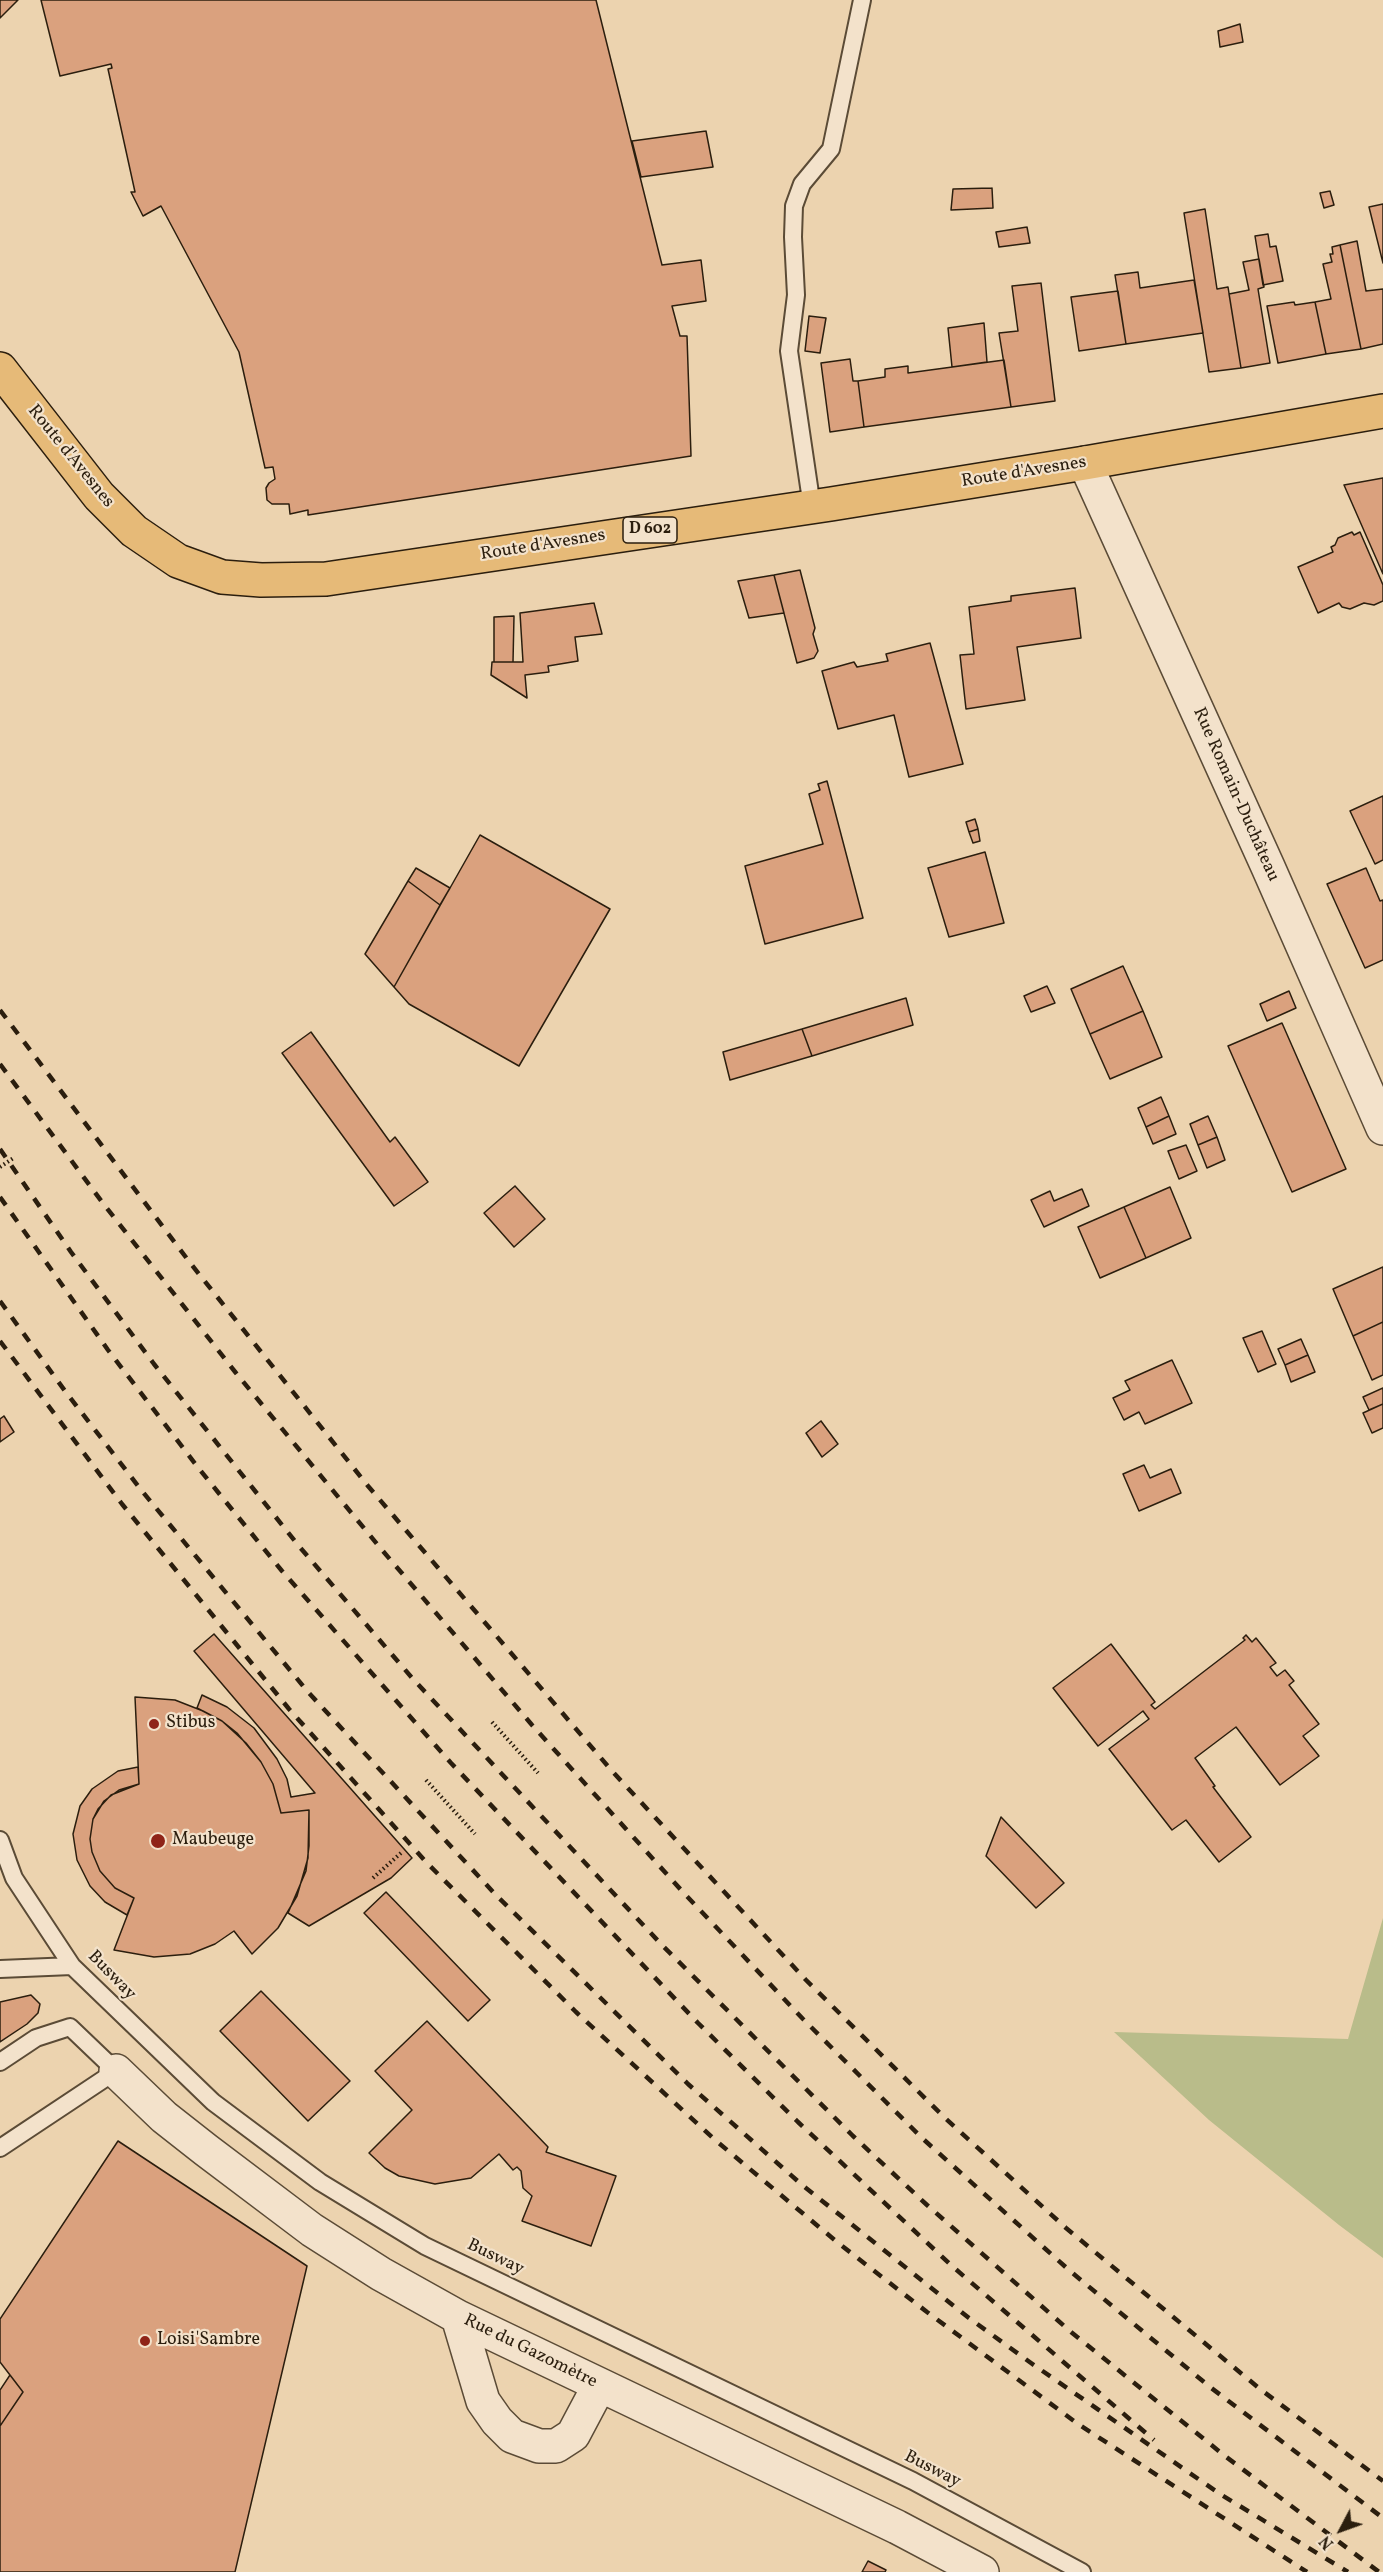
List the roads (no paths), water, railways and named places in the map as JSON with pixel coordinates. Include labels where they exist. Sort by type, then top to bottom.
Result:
[{"type":"main road","name":"Route d'Avesnes","points":[[0,369],[99,496],[134,531],[178,561],[222,577],[261,580],[326,579],[812,507],[1085,463],[1383,411]]},
{"type":"street","name":"Rue Romain-Duchâteau","points":[[1085,463],[1383,1128]]},
{"type":"street","name":"Rue du Gazomètre","points":[[116,2071],[164,2117],[312,2230],[381,2274],[458,2318],[897,2526],[982,2572]]},
{"type":"street","points":[[458,2318],[483,2401],[497,2421],[512,2436],[539,2446],[556,2446],[573,2435],[599,2386]]},
{"type":"lane","points":[[812,507],[789,351],[796,295],[794,206],[802,184],[831,149],[862,0]]},
{"type":"lane","name":"Busway","points":[[0,1840],[14,1878],[72,1966],[213,2102],[320,2182],[425,2246],[913,2481],[1082,2572]]},
{"type":"lane","points":[[0,1969],[72,1966]]},
{"type":"lane","points":[[0,2062],[36,2038],[70,2027],[116,2071],[0,2148]]},
{"type":"railway","points":[[0,1010],[191,1264],[368,1486],[612,1771],[806,1980],[945,2118],[1066,2228],[1260,2389],[1383,2481]]},
{"type":"railway","points":[[0,1064],[102,1202],[236,1373],[382,1550],[532,1725],[682,1891],[803,2019],[922,2138],[1070,2271],[1210,2387],[1383,2518]]},
{"type":"railway","points":[[0,1149],[71,1252],[154,1364],[298,1545],[413,1679],[661,1944],[853,2136],[927,2205],[1071,2332],[1225,2456],[1379,2572]]},
{"type":"railway","points":[[0,1197],[108,1350],[200,1470],[282,1571],[451,1763],[698,2023],[798,2122],[952,2266],[1154,2440]]},
{"type":"railway","points":[[0,1301],[65,1391],[142,1491],[308,1692],[495,1894],[688,2084],[801,2184],[969,2318],[1220,2494],[1348,2572]]},
{"type":"railway","points":[[0,1341],[122,1504],[289,1709],[427,1863],[576,2012],[714,2139],[837,2242],[927,2312],[1078,2424],[1307,2572]]},
{"type":"place","name":"Stibus","points":[[154,1724]]},
{"type":"place","name":"Maubeuge","points":[[158,1841]]},
{"type":"place","name":"Loisi'Sambre","points":[[145,2341]]}]
